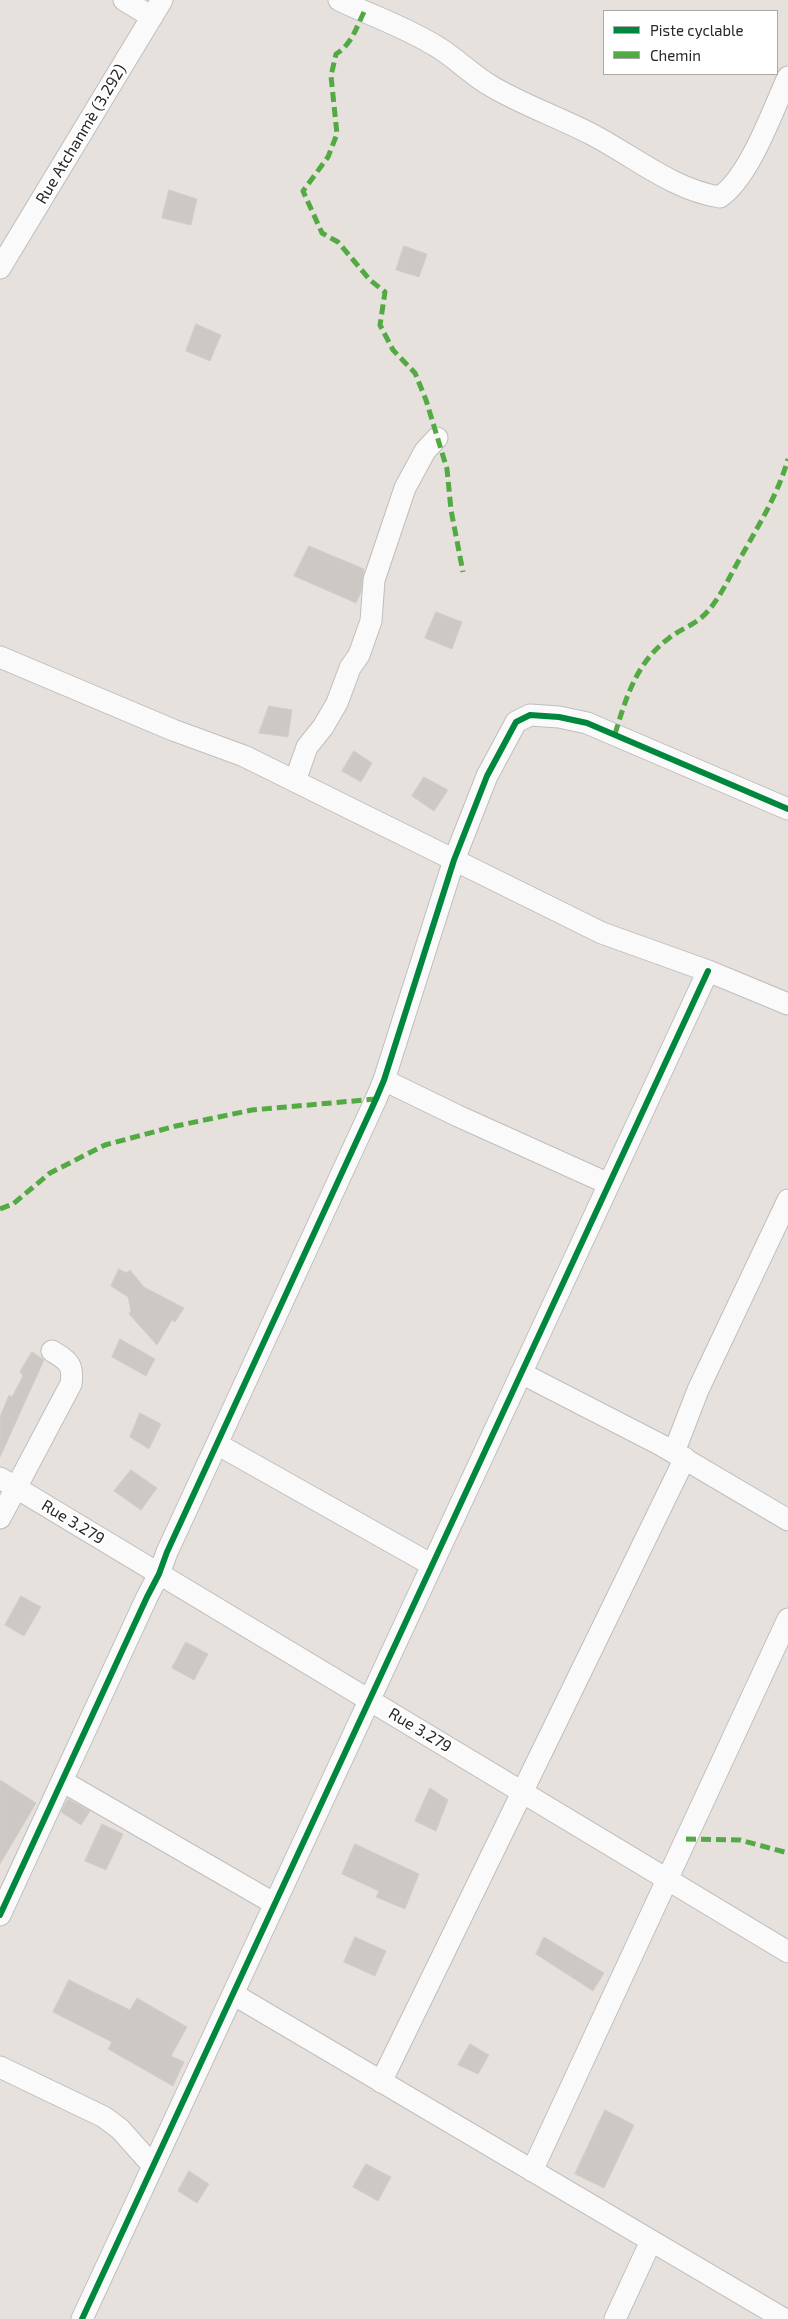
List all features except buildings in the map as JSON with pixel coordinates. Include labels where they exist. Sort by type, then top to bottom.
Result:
[{"type":"street","points":[[124,0],[157,8]]},
{"type":"street","points":[[339,0],[420,37],[456,59],[490,86],[539,112],[589,133],[667,177],[705,195],[720,197],[732,189],[743,172],[788,78]]},
{"type":"street","name":"Rue Atchanmè (3.292)","points":[[0,268],[157,8]]},
{"type":"street","points":[[295,781],[307,747],[323,727],[337,702],[371,621],[374,580],[405,488],[425,450],[437,438]]},
{"type":"street","points":[[0,657],[173,730],[244,756],[602,933],[708,971],[788,1004]]},
{"type":"street","points":[[0,1915],[159,1574],[384,1080],[454,860],[487,776],[516,722],[530,715],[559,717],[586,723],[788,809]]},
{"type":"street","points":[[82,2319],[708,971]]},
{"type":"street","points":[[384,1080],[466,1120],[609,1184]]},
{"type":"street","points":[[381,2082],[524,1793],[680,1455],[698,1390],[788,1200]]},
{"type":"street","points":[[0,1518],[8,1483],[72,1384],[73,1371],[66,1360],[52,1351]]},
{"type":"street","points":[[521,1373],[680,1455],[788,1520]]},
{"type":"street","points":[[217,1444],[432,1566]]},
{"type":"street","name":"Rue 3.279","points":[[8,1483],[788,1952]]},
{"type":"street","points":[[532,2171],[788,1619]]},
{"type":"street","points":[[62,1781],[275,1904]]},
{"type":"street","points":[[233,1994],[784,2319],[788,2309]]},
{"type":"street","points":[[0,2067],[104,2117],[120,2129],[153,2166]]},
{"type":"street","points":[[615,2319],[651,2241]]},
{"type":"marked path","points":[[364,12],[350,41],[336,54],[331,76],[337,134],[328,157],[303,191],[322,233],[338,242],[370,280],[385,292],[380,325],[393,350],[415,373],[426,400],[447,469],[451,510],[463,572]]},
{"type":"marked path","points":[[615,734],[628,694],[648,659],[668,639],[703,616],[718,598],[768,508],[788,459]]},
{"type":"marked path","points":[[0,1209],[13,1204],[50,1173],[105,1145],[176,1126],[252,1110],[376,1099]]},
{"type":"marked path","points":[[686,1839],[740,1840],[788,1853]]},
{"type":"cycle path","points":[[0,1915],[159,1574],[167,1552],[376,1099],[384,1080],[454,860],[487,776],[516,722],[530,715],[559,717],[587,723],[788,809]]},
{"type":"cycle path","points":[[82,2319],[708,971]]}]
